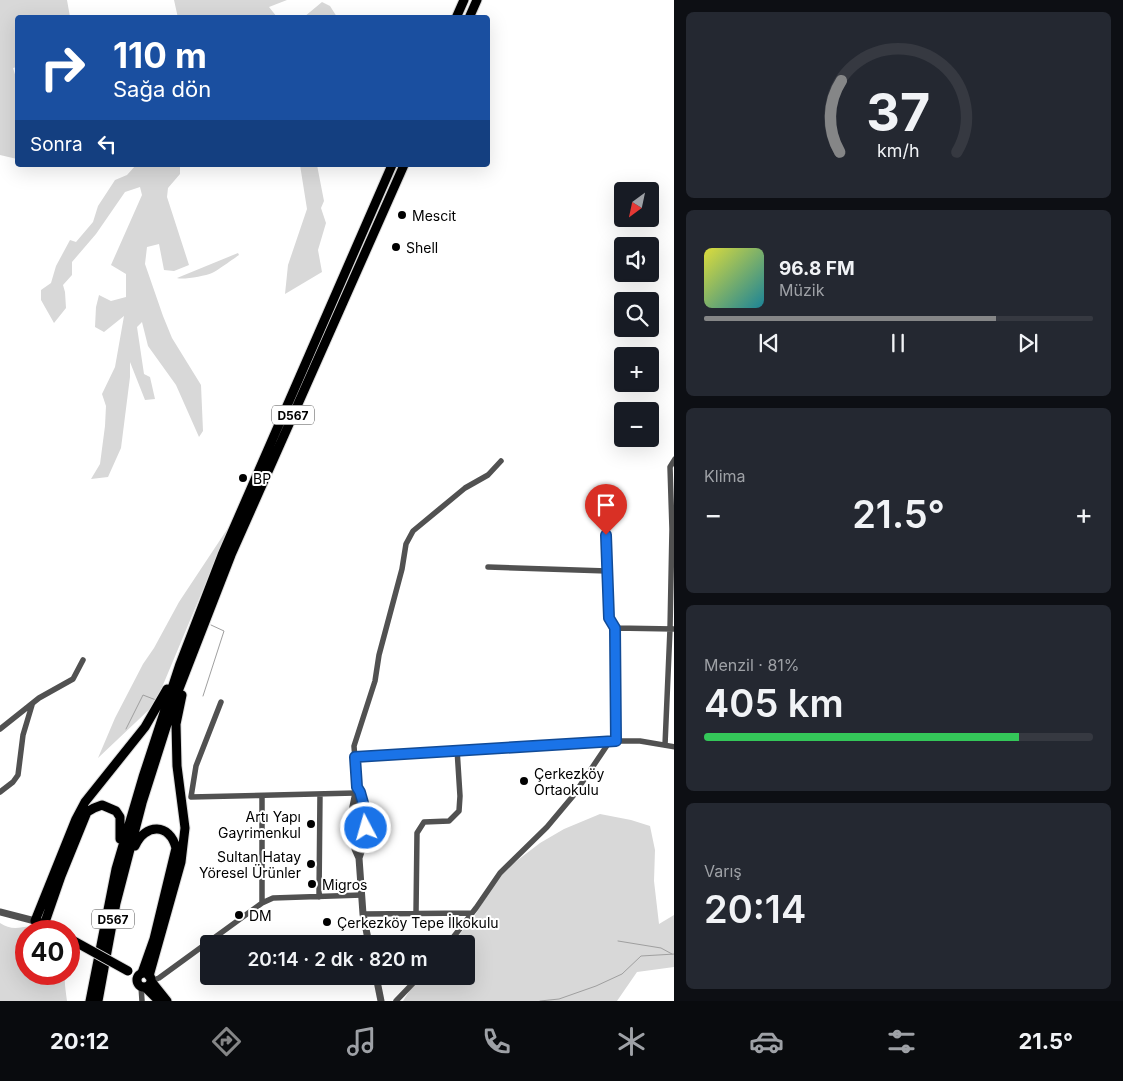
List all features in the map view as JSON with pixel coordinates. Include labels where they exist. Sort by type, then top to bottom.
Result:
[{"type":"main road","points":[[457,15],[464,0]]},
{"type":"main road","points":[[470,15],[477,0]]},
{"type":"main road","name":"D567","points":[[90,1001],[142,777],[184,666],[222,555],[391,167]]},
{"type":"main road","name":"D567","points":[[184,666],[230,555],[403,167]]},
{"type":"main road","points":[[35,920],[76,819],[85,802],[145,727],[184,666]]},
{"type":"main road","points":[[144,980],[180,862],[185,828],[177,766],[176,724],[184,666]]},
{"type":"main road","points":[[46,920],[87,812],[102,805],[116,811],[120,817],[120,870]]},
{"type":"main road","points":[[120,870],[138,838],[143,833],[152,829],[161,829],[171,836],[176,848],[175,856],[144,980],[159,1001]]},
{"type":"main road","name":"D567","points":[[98,1001],[116,903],[120,870]]},
{"type":"main road","points":[[80,943],[144,980],[167,1001]]},
{"type":"street","points":[[665,745],[672,629],[672,492],[670,467],[674,459]]},
{"type":"street","points":[[367,935],[363,914],[359,858],[355,849],[351,821],[356,790],[354,746],[375,681],[379,654],[402,570],[406,544],[413,531],[465,488],[488,475],[501,461]]},
{"type":"street","points":[[455,935],[500,872],[547,827],[574,796],[613,741],[616,730],[615,628],[609,618],[603,496]]},
{"type":"street","points":[[488,567],[607,571]]},
{"type":"street","points":[[615,628],[672,629]]},
{"type":"street","points":[[0,729],[39,698],[73,679],[83,660]]},
{"type":"street","points":[[667,690],[674,690]]},
{"type":"street","points":[[221,702],[196,766],[191,797],[320,794],[356,790],[360,792],[367,817],[365,838],[359,858]]},
{"type":"street","points":[[0,792],[18,776],[23,735],[32,705]]},
{"type":"street","points":[[355,757],[552,742],[640,741],[674,747]]},
{"type":"street","points":[[416,913],[417,832],[424,822],[449,821],[459,811],[458,749]]},
{"type":"street","points":[[319,897],[320,794]]},
{"type":"street","points":[[262,796],[262,902]]},
{"type":"street","points":[[142,1001],[144,980],[159,978],[262,902],[272,898],[362,895]]},
{"type":"street","points":[[0,912],[31,920]]},
{"type":"street","points":[[363,914],[472,912]]},
{"type":"street","points":[[378,985],[381,1001]]},
{"type":"street","points":[[396,1001],[411,985]]},
{"type":"shaded area","points":[[0,0],[67,0],[70,15],[15,15],[15,68],[13,68],[15,74],[15,159],[0,155]]},
{"type":"shaded area","points":[[174,0],[287,0],[269,7],[275,15],[177,15]]},
{"type":"shaded area","points":[[322,2],[330,6],[336,15],[306,15]]},
{"type":"shaded area","points":[[134,167],[180,167],[180,174],[168,188],[167,197],[189,265],[174,271],[164,270],[159,244],[147,247],[145,264],[172,338],[201,385],[203,431],[199,437],[176,385],[148,346],[142,322],[137,327],[144,374],[150,377],[155,399],[145,400],[130,362],[130,377],[121,448],[108,477],[91,479],[100,464],[105,426],[106,406],[102,394],[115,367],[124,316],[104,332],[95,327],[96,307],[99,295],[111,301],[126,297],[126,274],[111,265],[142,195],[140,187],[125,192],[96,234],[72,262],[72,275],[63,285],[66,308],[54,323],[41,300],[41,290],[51,283],[56,266],[70,240],[76,242],[93,222],[98,206],[115,180],[127,175]]},
{"type":"shaded area","points":[[300,167],[317,167],[324,201],[321,208],[326,223],[318,250],[322,272],[285,294],[288,265],[307,209]]},
{"type":"shaded area","points":[[238,253],[239,255],[212,273],[177,278]]},
{"type":"shaded area","points":[[230,525],[155,704],[98,758],[115,718],[143,664],[179,602]]},
{"type":"shaded area","points":[[358,791],[365,819],[359,853],[353,818]]},
{"type":"shaded area","points":[[600,814],[650,826],[655,850],[654,881],[659,924],[674,915],[674,967],[637,972],[617,1001],[403,1001],[415,985],[475,985],[475,935],[459,935],[475,915],[501,873],[540,843],[564,829]]},
{"type":"shaded area","points":[[0,923],[15,928],[15,985],[65,985],[67,1001],[0,1001]]},
{"type":"waterway","points":[[203,696],[224,631],[211,625]]},
{"type":"waterway","points":[[126,729],[143,695],[156,700]]},
{"type":"waterway","points":[[618,941],[661,948],[672,954]]},
{"type":"waterway","points":[[540,1001],[559,999],[596,986],[622,974],[641,956],[674,954]]},
{"type":"place","name":"Mescit","points":[[402,215]]},
{"type":"place","name":"Shell","points":[[396,247]]},
{"type":"place","name":"BP","points":[[243,478]]},
{"type":"place","name":"Çerkezköy Ortaokulu","points":[[524,781]]},
{"type":"place","name":"Artı Yapı Gayrimenkul","points":[[311,824]]},
{"type":"place","name":"Sultan Hatay Yöresel Ürünler","points":[[311,864]]},
{"type":"place","name":"Migros","points":[[312,884]]},
{"type":"place","name":"DM","points":[[239,915]]},
{"type":"place","name":"Çerkezköy Tepe İlkokulu","points":[[327,922]]},
{"type":"route","points":[[366,828],[367,817],[357,787],[355,757],[458,749],[616,741],[615,628],[609,618],[606,535]]}]
